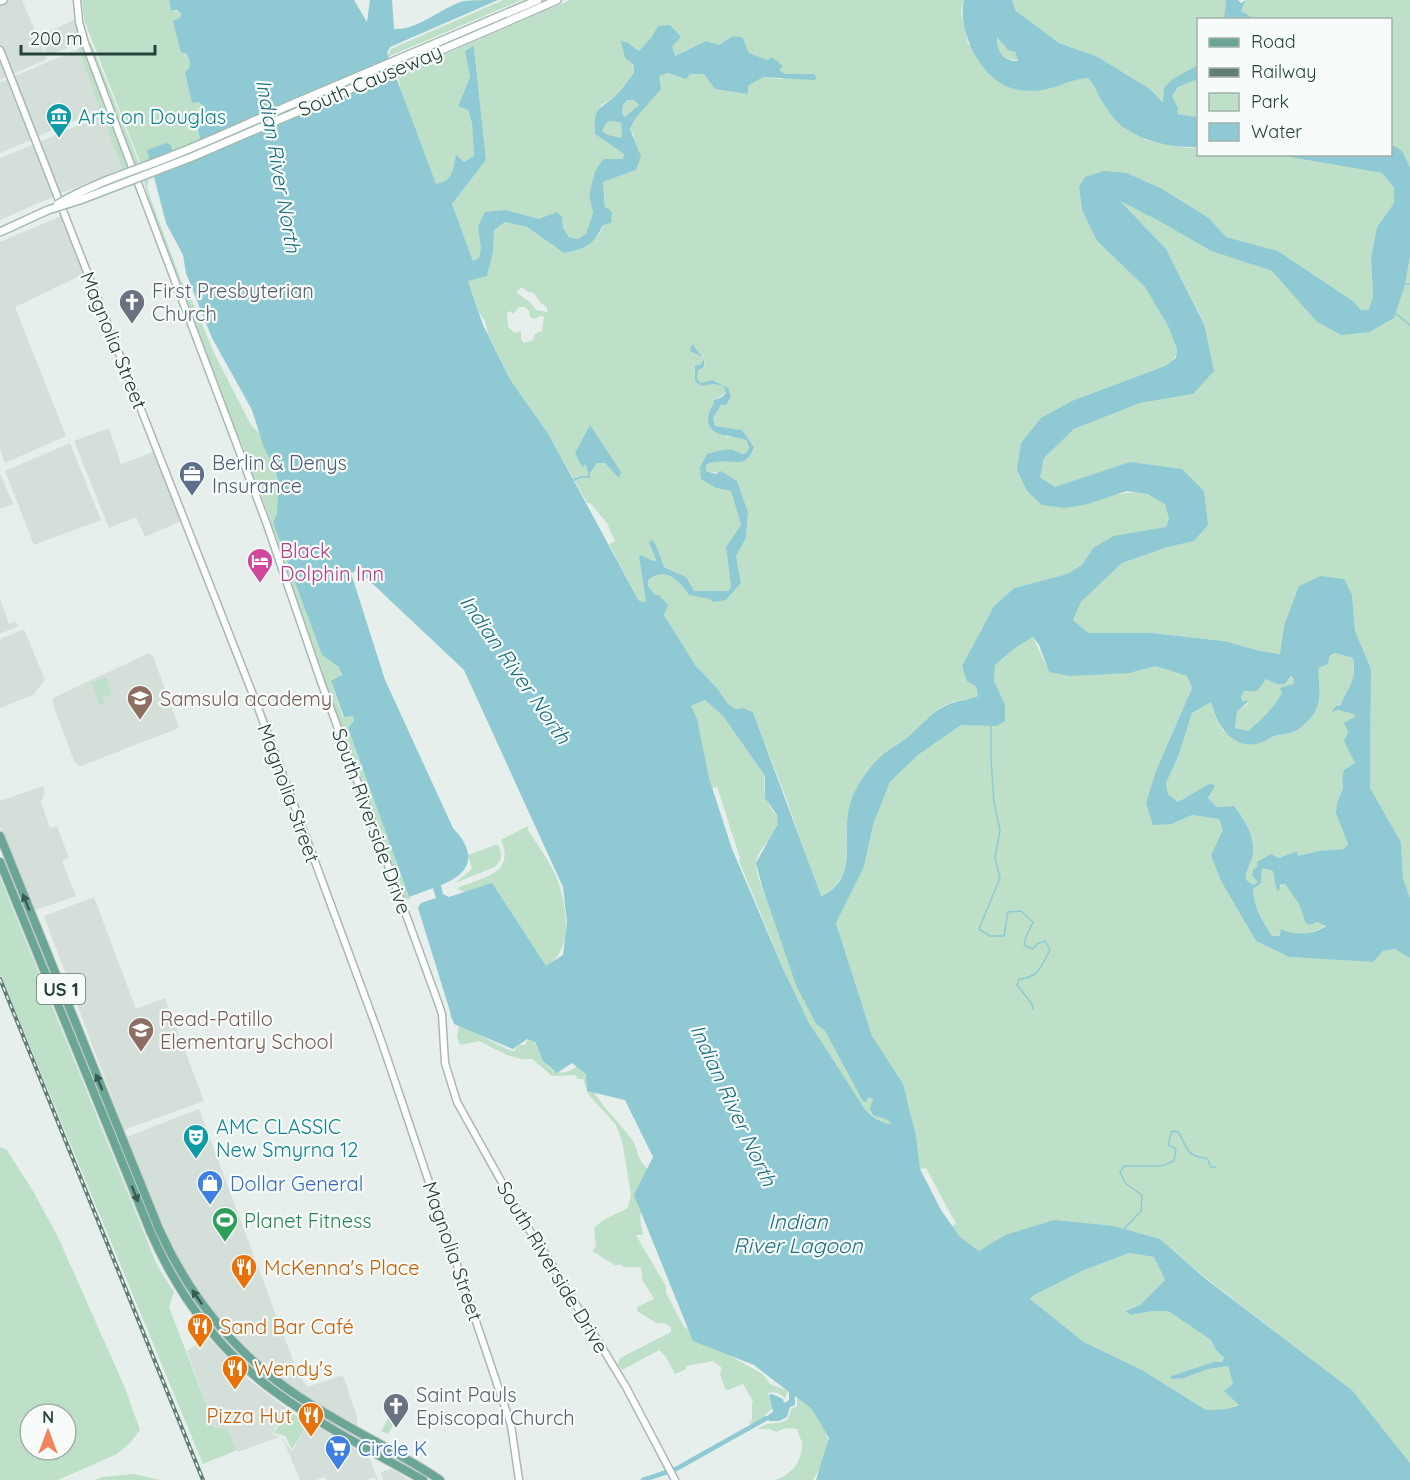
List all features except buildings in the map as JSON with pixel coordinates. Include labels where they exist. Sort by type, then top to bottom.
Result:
[{"type":"main road","name":"South Causeway","points":[[507,18],[538,0]]},
{"type":"main road","name":"South Causeway","points":[[0,232],[48,210],[80,200],[192,156],[507,18],[557,0]]},
{"type":"main road","name":"US 1","points":[[0,836],[160,1254],[182,1292],[232,1354],[255,1376],[293,1404],[423,1480]]},
{"type":"main road","name":"US 1","points":[[0,862],[117,1138],[165,1243],[186,1281],[208,1313],[233,1342],[297,1396],[440,1480]]},
{"type":"main road","points":[[337,1430],[348,1433],[357,1431]]},
{"type":"main road","points":[[353,1440],[371,1439]]},
{"type":"street","name":"South Riverside Drive","points":[[77,0],[79,22],[85,43],[160,247],[266,522],[313,659],[439,1005],[442,1014],[445,1064],[457,1102],[524,1222],[626,1387],[674,1479]]},
{"type":"street","name":"Magnolia Street","points":[[0,50],[220,608],[381,1040],[512,1425],[519,1480]]},
{"type":"shaded area","points":[[22,0],[47,59],[0,80],[0,1]]},
{"type":"shaded area","points":[[76,19],[82,42],[48,56],[39,36]]},
{"type":"shaded area","points":[[78,49],[100,110],[37,137],[13,77]]},
{"type":"shaded area","points":[[9,79],[33,139],[0,153],[0,82]]},
{"type":"shaded area","points":[[102,115],[122,169],[59,194],[39,142]]},
{"type":"shaded area","points":[[34,144],[55,196],[0,220],[0,158]]},
{"type":"shaded area","points":[[61,216],[84,274],[15,307],[66,436],[5,463],[0,449],[0,242]]},
{"type":"shaded area","points":[[109,428],[121,464],[156,451],[183,520],[145,537],[136,517],[109,528],[74,441]]},
{"type":"shaded area","points":[[70,443],[101,520],[34,545],[5,471]]},
{"type":"shaded area","points":[[0,473],[13,504],[0,509]]},
{"type":"shaded area","points":[[0,598],[9,624],[16,621],[18,626],[0,634]]},
{"type":"shaded area","points":[[24,629],[45,680],[33,695],[0,708],[0,639]]},
{"type":"shaded area","points":[[149,653],[153,656],[179,728],[81,766],[78,765],[74,761],[53,704],[53,698]]},
{"type":"shaded area","points":[[43,786],[45,792],[41,802],[50,828],[57,826],[69,858],[62,861],[76,896],[33,911],[3,838],[0,827],[0,801]]},
{"type":"shaded area","name":"Read-Patillo Elementary School","points":[[94,897],[136,1009],[165,998],[204,1101],[124,1130],[44,916]]},
{"type":"shaded area","points":[[199,1109],[297,1371],[307,1387],[343,1375],[357,1417],[357,1427],[285,1384],[242,1346],[194,1288],[170,1246],[124,1138]]},
{"type":"shaded area","points":[[207,1337],[249,1380],[287,1409],[273,1432],[280,1437],[238,1452],[227,1429],[212,1427],[208,1409],[187,1351]]},
{"type":"shaded area","points":[[309,1422],[369,1457],[378,1480],[374,1477],[367,1480],[327,1480],[323,1477],[316,1480],[300,1480],[282,1437],[292,1451]]},
{"type":"shaded area","points":[[391,1469],[408,1480],[383,1480],[381,1472]]},
{"type":"green space","points":[[82,0],[169,0],[171,11],[180,12],[181,18],[174,21],[183,52],[190,61],[189,68],[185,72],[193,103],[199,102],[203,106],[202,110],[194,113],[202,149],[143,170],[84,20]]},
{"type":"green space","points":[[503,0],[522,0],[387,57],[391,49]]},
{"type":"green space","points":[[570,0],[964,0],[961,11],[968,44],[1036,91],[1074,79],[1088,78],[1094,84],[1103,103],[1146,140],[1187,148],[1197,147],[1197,156],[1284,156],[1382,173],[1394,188],[1394,203],[1377,227],[1371,257],[1373,297],[1369,309],[1361,310],[1353,301],[1278,251],[1226,237],[1209,218],[1161,189],[1127,173],[1079,187],[1082,210],[1097,241],[1145,287],[1168,326],[1177,349],[1175,358],[1165,366],[1074,400],[1017,470],[1065,508],[1119,494],[1139,493],[1165,504],[1169,519],[1166,527],[1093,548],[1082,565],[1067,574],[1014,588],[994,606],[962,666],[976,686],[978,696],[941,707],[871,767],[851,801],[847,827],[847,854],[841,878],[833,888],[820,896],[753,712],[743,708],[735,709],[728,704],[716,687],[695,665],[676,637],[648,586],[648,580],[661,574],[667,575],[677,580],[689,595],[726,600],[741,583],[736,556],[746,538],[748,512],[737,481],[719,473],[706,471],[706,465],[714,461],[747,460],[754,447],[742,430],[715,426],[713,418],[721,405],[726,405],[728,388],[712,380],[701,383],[698,380],[701,386],[714,384],[723,386],[726,393],[714,400],[708,418],[710,427],[727,437],[739,437],[747,441],[749,448],[746,453],[742,454],[735,450],[700,467],[716,488],[731,491],[741,525],[726,547],[731,585],[728,591],[694,591],[678,573],[664,567],[656,545],[652,549],[656,559],[653,561],[641,555],[639,557],[646,603],[639,601],[609,544],[615,541],[607,523],[590,503],[587,503],[549,435],[511,381],[488,334],[468,281],[493,252],[494,230],[505,222],[527,227],[564,253],[595,238],[600,233],[605,212],[603,182],[636,170],[634,135],[630,130],[635,119],[661,89],[658,76],[667,73],[685,79],[690,74],[704,74],[748,93],[748,86],[763,77],[780,79],[814,74],[785,74],[778,70],[783,66],[749,53],[743,38],[719,45],[706,41],[675,56],[658,26],[639,51],[628,43],[634,73],[613,98],[601,105],[595,134],[624,154],[623,159],[603,159],[589,195],[593,213],[586,234],[578,239],[569,237],[563,228],[562,217],[539,219],[506,210],[478,226],[482,248],[479,258],[473,261],[452,204],[486,160],[473,46],[465,51],[470,77],[458,105],[468,110],[472,123],[474,156],[464,162],[456,156],[453,175],[441,188],[430,180],[402,95],[398,75]],"holes":[[[522,287],[534,293],[547,307],[547,312],[536,310],[516,292]],[[519,307],[525,307],[530,317],[534,319],[544,317],[542,331],[535,334],[533,340],[524,343],[521,339],[521,331],[515,333],[508,327],[507,313],[511,311],[513,314]],[[690,351],[703,356],[705,363],[703,368],[698,370],[697,378],[694,372],[703,362],[702,357]],[[590,425],[619,477],[605,463],[597,463],[590,473],[586,464]]]},
{"type":"green space","points":[[1012,0],[1225,0],[1224,17],[1230,18],[1197,18],[1197,66],[1189,71],[1164,102],[1150,89],[1098,57],[1059,43],[1016,11]]},
{"type":"green space","points":[[1246,0],[1410,0],[1410,167],[1402,152],[1392,145],[1392,18],[1253,18],[1241,11]]},
{"type":"green space","points":[[997,37],[1006,48],[1015,52],[1018,60],[1009,59],[1002,54]]},
{"type":"green space","points":[[91,43],[139,163],[133,165],[88,45]]},
{"type":"green space","points":[[83,46],[107,107],[100,110],[78,49]]},
{"type":"green space","points":[[1197,79],[1197,117],[1176,114],[1172,96],[1178,87]]},
{"type":"green space","points":[[627,100],[634,100],[639,106],[625,118],[622,115],[623,105]]},
{"type":"green space","points":[[109,112],[129,167],[122,169],[102,115]]},
{"type":"green space","points":[[607,122],[621,123],[622,139],[602,131]]},
{"type":"green space","points":[[149,180],[147,186],[150,197],[181,280],[214,353],[251,425],[259,433],[274,466],[278,481],[277,513],[273,523],[322,655],[340,668],[341,676],[331,682],[343,717],[353,716],[354,721],[348,728],[410,900],[404,899],[400,891],[277,553],[268,513],[188,312],[182,287],[152,212],[144,181]]},
{"type":"green space","points":[[1118,200],[1211,251],[1272,271],[1316,321],[1394,318],[1405,285],[1410,257],[1410,898],[1403,878],[1401,842],[1370,788],[1371,669],[1355,631],[1352,595],[1284,626],[1281,654],[1224,641],[1153,633],[1088,633],[1073,620],[1081,602],[1122,563],[1168,547],[1194,541],[1204,491],[1084,479],[1055,487],[1040,477],[1044,458],[1074,429],[1140,403],[1193,394],[1204,323],[1166,249]]},
{"type":"green space","points":[[1033,637],[1049,672],[1130,673],[1155,666],[1187,676],[1192,688],[1156,771],[1172,824],[1192,815],[1219,819],[1223,830],[1221,881],[1256,941],[1289,957],[1373,962],[1383,951],[1396,949],[1410,958],[1410,1463],[1352,1390],[1207,1279],[1160,1239],[1114,1226],[1005,1235],[979,1251],[960,1237],[952,1226],[956,1224],[926,1168],[920,1169],[916,1135],[908,1102],[872,1036],[836,923],[864,867],[873,825],[890,782],[918,755],[961,725],[978,724],[1005,704],[994,681],[995,665],[1015,648]]},
{"type":"green space","points":[[1335,653],[1353,658],[1354,666],[1350,688],[1343,700],[1332,711],[1355,714],[1348,732],[1355,763],[1342,779],[1343,788],[1337,803],[1348,844],[1344,849],[1318,851],[1298,856],[1297,851],[1279,858],[1271,854],[1261,862],[1258,869],[1258,882],[1253,885],[1246,881],[1253,853],[1251,834],[1234,806],[1217,807],[1208,798],[1215,786],[1212,783],[1178,802],[1168,794],[1166,783],[1178,757],[1192,713],[1211,701],[1213,711],[1223,731],[1258,744],[1276,735],[1293,733],[1318,679],[1319,667]]},
{"type":"green space","points":[[1292,676],[1293,684],[1283,692],[1277,704],[1258,722],[1248,731],[1235,728],[1237,712],[1249,701],[1242,701],[1240,697],[1245,691],[1265,679],[1277,684],[1285,684]]},
{"type":"green space","points":[[106,677],[112,694],[102,698],[104,703],[100,705],[92,683]]},
{"type":"green space","points":[[705,700],[723,716],[765,776],[766,796],[777,816],[778,823],[757,858],[757,873],[816,1024],[825,1031],[862,1100],[868,1096],[873,1099],[872,1104],[885,1119],[894,1125],[876,1118],[852,1094],[796,1000],[739,861],[740,858],[717,787],[712,788],[691,706]]},
{"type":"green space","points":[[528,826],[528,830],[555,875],[565,912],[564,943],[554,960],[546,967],[469,893],[457,888],[494,873],[504,860],[501,840]]},
{"type":"green space","points":[[498,844],[501,856],[495,867],[455,883],[472,869],[468,855]]},
{"type":"green space","points":[[1262,868],[1273,871],[1276,888],[1285,884],[1299,904],[1305,922],[1326,925],[1307,933],[1272,936],[1259,914],[1254,896],[1253,889],[1261,883]]},
{"type":"green space","points":[[0,877],[157,1265],[174,1292],[169,1307],[208,1409],[212,1427],[227,1429],[237,1450],[203,1464],[0,974]]},
{"type":"green space","points":[[451,1011],[468,1029],[509,1050],[514,1051],[519,1045],[525,1045],[528,1038],[533,1040],[545,1062],[555,1071],[561,1073],[578,1066],[586,1073],[592,1090],[633,1141],[640,1160],[650,1173],[640,1217],[643,1235],[636,1235],[666,1286],[666,1293],[684,1327],[763,1374],[770,1384],[788,1391],[785,1399],[778,1393],[768,1393],[772,1409],[765,1417],[753,1424],[748,1423],[752,1420],[753,1401],[743,1384],[725,1389],[720,1374],[722,1368],[713,1361],[686,1366],[686,1369],[675,1374],[666,1357],[659,1350],[622,1370],[618,1364],[620,1358],[671,1332],[671,1327],[664,1323],[656,1323],[637,1311],[637,1307],[654,1299],[642,1279],[641,1267],[615,1265],[592,1251],[596,1247],[594,1228],[603,1220],[628,1208],[631,1195],[622,1141],[616,1125],[588,1094],[583,1079],[578,1079],[575,1075],[552,1076],[532,1059],[507,1055],[479,1041],[461,1045],[457,1036],[459,1027],[450,1017]]},
{"type":"green space","points":[[0,1147],[7,1150],[58,1237],[125,1388],[140,1430],[117,1454],[58,1480],[0,1480]]},
{"type":"green space","points":[[1129,1253],[1154,1257],[1165,1280],[1140,1305],[1126,1310],[1131,1315],[1168,1311],[1211,1340],[1216,1350],[1224,1358],[1222,1363],[1214,1362],[1171,1376],[1184,1378],[1208,1369],[1228,1366],[1239,1404],[1227,1409],[1206,1410],[1142,1370],[1084,1342],[1030,1299],[1033,1295],[1082,1271]]},
{"type":"green space","points":[[797,1397],[817,1410],[827,1433],[827,1457],[813,1480],[773,1480],[790,1472],[798,1462],[802,1441],[797,1429],[786,1428],[776,1432],[770,1429],[758,1429],[766,1424],[780,1423],[788,1419],[791,1409],[797,1406]]},
{"type":"green space","points":[[288,1410],[308,1424],[292,1449],[285,1436],[274,1433]]},
{"type":"green space","points":[[390,1415],[397,1419],[388,1434],[381,1431]]},
{"type":"green space","points":[[134,1474],[160,1480],[95,1480],[102,1477]]},
{"type":"water","name":"Indian River Lagoon","points":[[169,0],[354,0],[367,22],[370,0],[392,0],[394,29],[403,29],[464,1],[498,0],[390,47],[387,53],[436,184],[449,178],[456,155],[464,162],[474,156],[472,123],[468,110],[458,106],[470,77],[465,51],[473,46],[474,48],[486,160],[452,204],[473,261],[479,258],[481,248],[478,226],[485,212],[506,210],[539,219],[557,212],[562,217],[563,228],[569,237],[578,239],[586,234],[593,213],[589,195],[595,172],[603,159],[623,159],[624,154],[595,134],[595,116],[634,73],[633,64],[625,58],[621,41],[639,51],[658,26],[670,25],[681,37],[672,46],[675,56],[706,41],[719,45],[733,36],[743,38],[749,53],[767,60],[772,57],[783,66],[779,70],[785,74],[814,74],[817,79],[813,80],[763,77],[748,86],[748,94],[715,89],[704,74],[690,74],[686,79],[667,73],[659,76],[661,89],[635,119],[630,129],[641,157],[636,170],[603,182],[605,208],[612,213],[611,223],[603,225],[596,238],[588,245],[564,253],[527,227],[505,222],[494,230],[493,252],[487,276],[468,281],[483,325],[511,381],[549,435],[639,601],[646,602],[639,557],[641,555],[653,561],[656,560],[649,542],[652,540],[664,567],[686,577],[694,591],[728,591],[731,586],[726,547],[741,525],[731,491],[716,488],[701,479],[700,467],[707,454],[729,449],[742,454],[746,453],[749,448],[747,441],[717,433],[709,425],[708,417],[714,400],[726,393],[723,386],[714,384],[701,386],[695,381],[695,366],[700,365],[703,361],[702,357],[690,351],[691,346],[694,345],[703,358],[704,361],[703,368],[698,370],[697,379],[701,383],[712,380],[728,388],[731,397],[726,405],[721,405],[713,418],[715,426],[742,430],[754,447],[746,460],[713,462],[706,465],[706,471],[716,474],[721,471],[737,481],[748,512],[746,538],[736,556],[741,583],[726,600],[713,602],[710,599],[689,595],[681,584],[666,575],[661,574],[648,580],[648,586],[668,605],[664,615],[695,665],[716,687],[728,704],[735,709],[743,708],[753,712],[821,896],[834,888],[841,878],[847,854],[848,813],[851,801],[868,770],[879,758],[908,737],[936,711],[951,703],[978,696],[976,686],[967,681],[962,666],[994,606],[1014,588],[1067,574],[1082,565],[1093,548],[1114,536],[1166,527],[1169,519],[1165,504],[1147,494],[1127,491],[1084,505],[1065,508],[1042,505],[1027,491],[1017,470],[1021,443],[1041,418],[1074,400],[1165,366],[1176,358],[1177,349],[1168,326],[1145,287],[1097,241],[1082,210],[1079,187],[1085,177],[1104,171],[1127,173],[1162,189],[1209,218],[1226,237],[1278,251],[1353,301],[1361,310],[1369,309],[1373,297],[1371,257],[1377,227],[1394,203],[1394,188],[1382,173],[1284,156],[1392,156],[1392,145],[1402,151],[1410,167],[1410,257],[1405,285],[1394,318],[1369,332],[1341,335],[1316,321],[1272,271],[1211,251],[1120,201],[1166,249],[1204,324],[1214,371],[1193,394],[1140,403],[1074,429],[1044,458],[1040,477],[1055,487],[1130,462],[1182,469],[1204,491],[1208,525],[1194,541],[1168,547],[1122,563],[1081,602],[1073,620],[1088,633],[1152,633],[1224,641],[1280,654],[1284,626],[1299,586],[1321,576],[1344,579],[1352,595],[1355,631],[1371,669],[1370,788],[1401,842],[1403,878],[1410,898],[1410,958],[1395,949],[1383,951],[1373,962],[1289,957],[1256,941],[1221,881],[1211,855],[1223,830],[1219,819],[1192,815],[1172,824],[1153,825],[1146,803],[1156,771],[1192,688],[1187,676],[1155,666],[1130,673],[1069,676],[1049,672],[1039,645],[1033,637],[1015,648],[995,665],[994,681],[1005,704],[1005,721],[997,726],[961,725],[918,755],[890,782],[873,825],[864,867],[836,923],[872,1036],[903,1084],[916,1135],[920,1169],[941,1210],[960,1237],[979,1251],[1005,1235],[1054,1220],[1114,1226],[1160,1239],[1207,1280],[1352,1390],[1410,1463],[1410,1480],[816,1480],[829,1438],[812,1409],[795,1396],[795,1405],[790,1407],[787,1417],[779,1421],[769,1421],[767,1416],[773,1412],[769,1395],[783,1399],[784,1403],[789,1400],[789,1392],[754,1365],[693,1341],[634,1195],[653,1157],[625,1100],[587,1091],[586,1074],[572,1063],[557,1073],[543,1061],[535,1042],[527,1039],[513,1049],[454,1024],[418,908],[421,903],[436,898],[433,888],[409,897],[348,728],[354,721],[353,716],[344,717],[331,681],[342,675],[339,667],[322,655],[273,523],[277,513],[278,481],[274,466],[264,448],[252,410],[212,338],[186,273],[183,255],[166,223],[147,150],[166,143],[170,144],[173,152],[200,139],[194,112],[202,110],[203,106],[199,102],[192,103],[185,72],[189,68],[190,61],[186,54],[181,52],[173,21],[180,18],[181,14],[177,10],[171,11]],"holes":[[[627,100],[634,100],[639,105],[625,117],[622,114],[623,105]],[[607,122],[621,123],[622,138],[602,131]],[[358,570],[464,670],[563,887],[567,922],[563,955],[546,966],[492,883],[449,897],[443,894],[441,885],[460,874],[468,861],[468,853],[453,828],[385,680],[351,573]],[[1335,653],[1353,658],[1354,665],[1351,683],[1340,705],[1331,712],[1338,710],[1354,714],[1355,717],[1344,723],[1348,732],[1344,741],[1355,763],[1344,770],[1343,788],[1336,813],[1348,844],[1344,849],[1318,851],[1298,856],[1297,851],[1279,858],[1271,854],[1257,862],[1258,866],[1253,870],[1252,875],[1258,882],[1253,885],[1246,880],[1253,853],[1251,834],[1234,806],[1217,807],[1208,798],[1215,786],[1211,783],[1178,802],[1168,794],[1166,783],[1178,757],[1192,713],[1211,702],[1226,732],[1232,738],[1247,744],[1259,743],[1277,735],[1291,733],[1311,718],[1315,712],[1319,695],[1319,667],[1327,665],[1330,656]],[[1291,676],[1294,679],[1293,684],[1280,688],[1282,693],[1275,704],[1248,731],[1235,728],[1237,712],[1249,701],[1242,701],[1241,696],[1244,691],[1256,691],[1265,679],[1277,684],[1285,684]],[[705,700],[723,716],[765,776],[765,798],[777,815],[778,824],[756,863],[796,985],[816,1024],[825,1031],[862,1100],[866,1102],[868,1097],[873,1099],[870,1109],[873,1115],[888,1120],[892,1124],[876,1119],[864,1108],[808,1021],[732,849],[709,778],[697,719],[691,706]],[[1262,868],[1273,871],[1276,888],[1279,891],[1280,885],[1285,884],[1299,904],[1305,922],[1309,925],[1317,922],[1326,926],[1304,934],[1281,929],[1280,936],[1272,936],[1257,908],[1254,896],[1253,889],[1261,883]],[[1129,1253],[1154,1257],[1165,1280],[1140,1305],[1125,1311],[1131,1315],[1168,1311],[1211,1340],[1216,1350],[1224,1358],[1222,1362],[1214,1362],[1171,1376],[1171,1379],[1184,1378],[1208,1369],[1228,1366],[1233,1384],[1224,1391],[1239,1405],[1227,1409],[1206,1410],[1142,1370],[1084,1342],[1030,1299],[1082,1271]]]},
{"type":"water","points":[[964,0],[1012,0],[1016,11],[1059,43],[1098,57],[1150,89],[1163,102],[1164,88],[1171,80],[1197,66],[1197,79],[1178,87],[1172,96],[1178,108],[1177,114],[1197,117],[1197,147],[1159,143],[1131,132],[1113,117],[1088,78],[1034,91],[1013,89],[1000,83],[981,64],[973,51],[964,25]],"holes":[[[997,37],[1008,50],[1015,52],[1018,61],[1005,57],[998,46]]]},
{"type":"water","points":[[1225,0],[1238,0],[1241,3],[1246,0],[1241,11],[1253,18],[1224,17]]},
{"type":"water","points":[[590,425],[621,472],[619,478],[605,463],[597,463],[590,473],[586,464],[582,467],[575,453]]},
{"type":"waterway","points":[[1405,284],[1410,284]]},
{"type":"waterway","points":[[1395,313],[1410,325]]},
{"type":"waterway","points":[[574,480],[589,477],[589,472]]},
{"type":"waterway","points":[[991,725],[994,802],[1000,830],[995,858],[1000,878],[979,929],[990,936],[1004,936],[1008,912],[1021,911],[1033,922],[1024,945],[1033,949],[1037,944],[1045,941],[1050,950],[1039,970],[1031,976],[1019,979],[1017,985],[1032,1004],[1033,1009]]},
{"type":"waterway","points":[[1124,1229],[1141,1211],[1142,1195],[1125,1183],[1120,1172],[1124,1166],[1161,1166],[1174,1161],[1176,1149],[1168,1145],[1172,1131],[1178,1132],[1191,1153],[1207,1158],[1211,1167],[1216,1167]]},
{"type":"waterway","points":[[643,1480],[676,1469],[767,1418]]},
{"type":"railway","points":[[0,979],[203,1480]]},
{"type":"place","name":"Arts on Douglas","points":[[59,139]]},
{"type":"place","name":"First Presbyterian Church","points":[[132,325]]},
{"type":"place","name":"Berlin & Denys Insurance","points":[[192,497]]},
{"type":"place","name":"Black Dolphin Inn","points":[[260,584]]},
{"type":"place","name":"Samsula academy","points":[[140,721]]},
{"type":"place","name":"Read-Patillo Elementary School","points":[[141,1053]]},
{"type":"place","name":"AMC CLASSIC New Smyrna 12","points":[[196,1160]]},
{"type":"place","name":"Dollar General","points":[[210,1206]]},
{"type":"place","name":"Planet Fitness","points":[[225,1243]]},
{"type":"place","name":"McKenna's Place","points":[[244,1290]]},
{"type":"place","name":"Sand Bar Café","points":[[200,1349]]},
{"type":"place","name":"Wendy's","points":[[235,1391]]},
{"type":"place","name":"Saint Pauls Episcopal Church","points":[[396,1429]]},
{"type":"place","name":"Pizza Hut","points":[[311,1438]]},
{"type":"place","name":"Circle K","points":[[338,1471]]},
{"type":"water label","name":"Indian River North","points":[[279,166]]},
{"type":"water label","name":"Indian River North","points":[[516,669]]},
{"type":"water label","name":"Indian River North","points":[[734,1105]]}]
